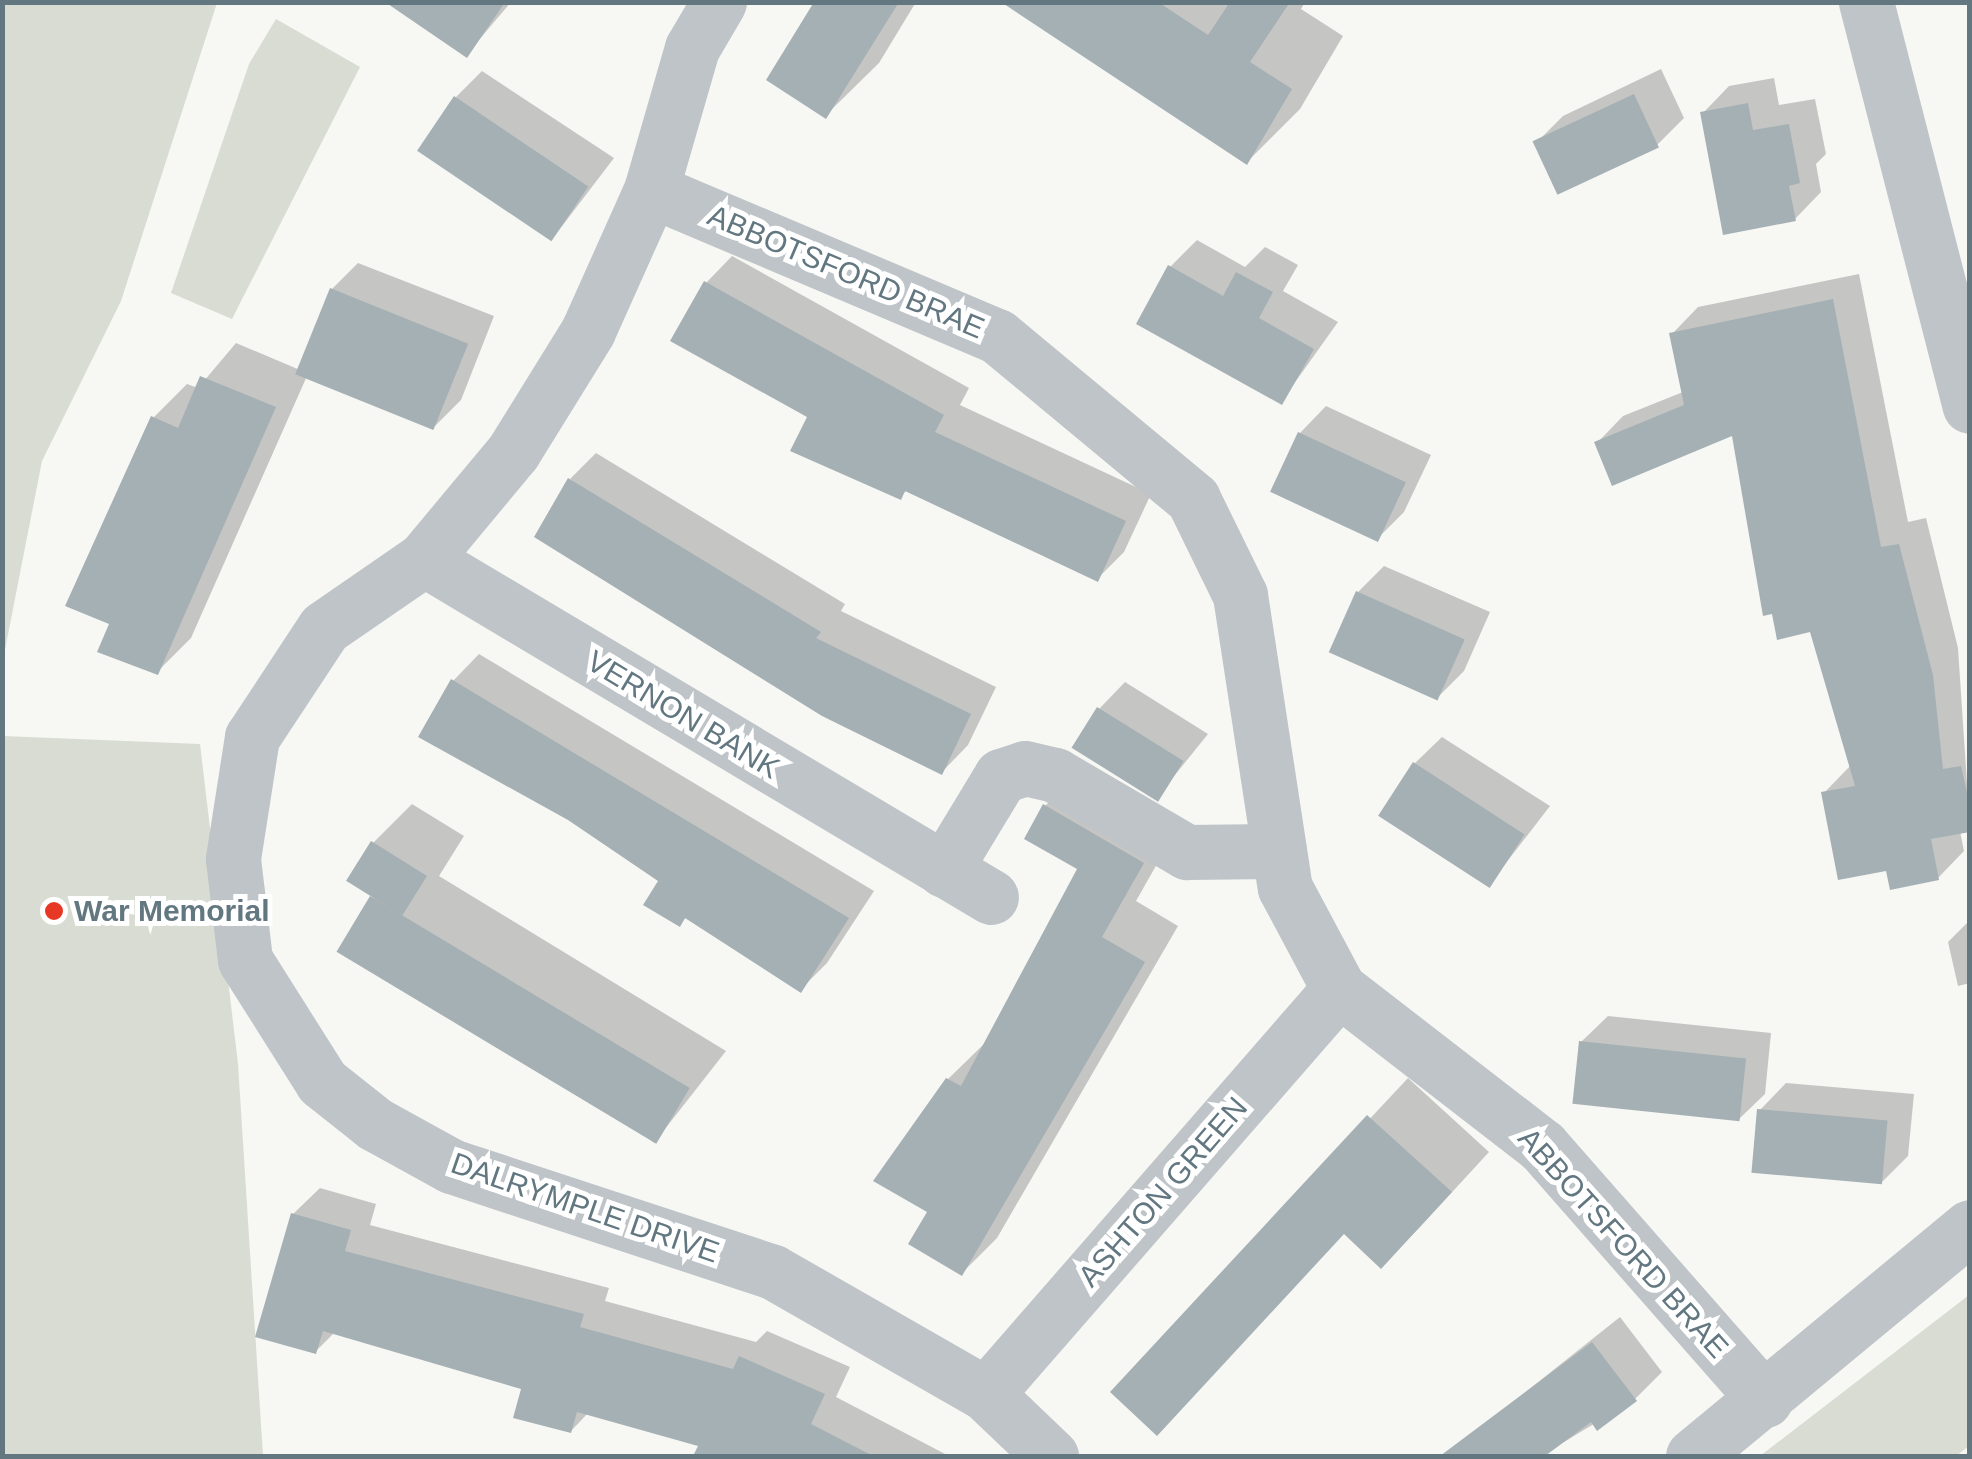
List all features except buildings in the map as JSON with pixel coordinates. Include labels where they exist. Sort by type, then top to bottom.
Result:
[{"type":"street","name":"DALRYMPLE DRIVE","points":[[719,2],[692,48],[651,190],[575,352],[513,452],[424,559],[324,628],[252,737],[236,794],[244,960],[322,1082],[451,1166],[773,1272],[986,1394],[1051,1456]]},
{"type":"street","points":[[1866,2],[1953,262],[1970,406]]},
{"type":"street","name":"ABBOTSFORD BRAE","points":[[651,190],[996,336],[1192,499],[1240,595],[1285,888],[1339,989],[1542,1146],[1764,1400]]},
{"type":"street","name":"VERNON BANK","points":[[424,559],[991,898]]},
{"type":"street","points":[[944,870],[1001,776],[1025,768],[1055,774],[1187,852],[1279,851]]},
{"type":"street","name":"ASHTON GREEN","points":[[986,1394],[1339,989]]},
{"type":"street","points":[[1694,1456],[1970,1226]]},
{"type":"shaded area","points":[[3,2],[217,3],[121,301],[42,461],[3,660]]},
{"type":"shaded area","points":[[276,19],[360,67],[232,319],[171,293],[249,64]]},
{"type":"shaded area","points":[[3,736],[200,744],[238,1064],[263,1456],[3,1456]]},
{"type":"shaded area","points":[[1969,1295],[1969,1446],[1956,1456],[1760,1456]]},
{"type":"place","name":"War Memorial","points":[[54,911]]}]
